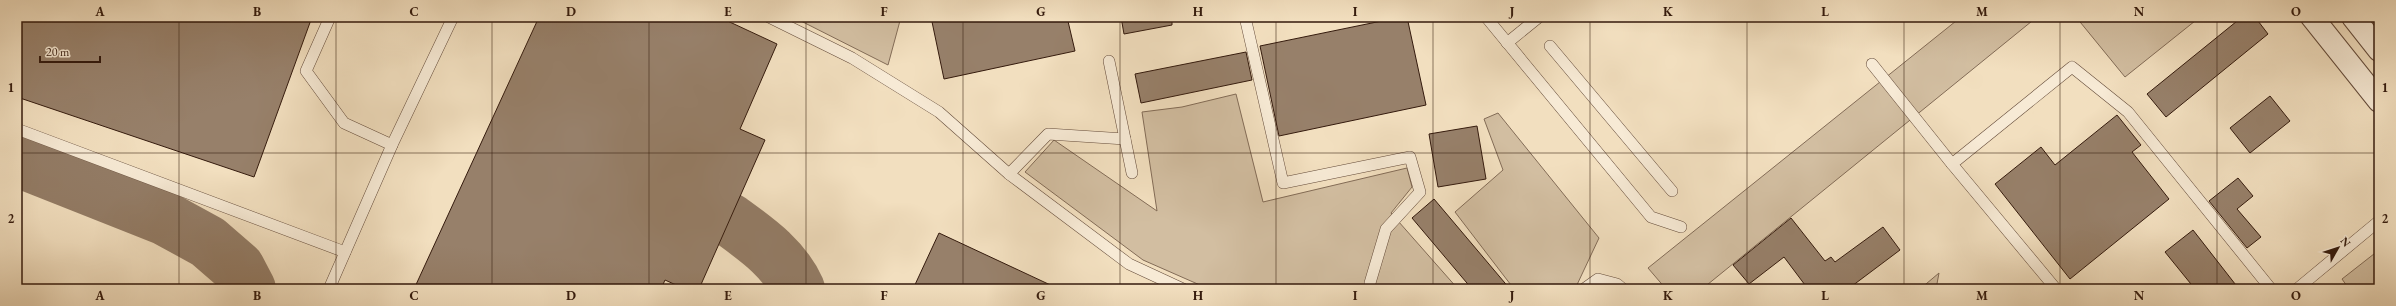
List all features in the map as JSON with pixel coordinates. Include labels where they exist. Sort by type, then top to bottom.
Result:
[{"type":"street","points":[[2312,17],[2379,101]]},
{"type":"street","points":[[2353,17],[2379,50]]},
{"type":"lane","points":[[330,17],[306,70],[344,123],[392,145]]},
{"type":"lane","points":[[329,289],[392,145],[454,17]]},
{"type":"lane","points":[[769,17],[852,58],[939,112],[1009,174],[1129,264],[1183,289]]},
{"type":"lane","points":[[1246,17],[1283,183],[1410,157],[1420,192],[1386,229],[1370,283]]},
{"type":"lane","points":[[1486,17],[1651,217],[1681,227]]},
{"type":"lane","points":[[1507,43],[1539,17]]},
{"type":"lane","points":[[1550,46],[1672,191]]},
{"type":"lane","points":[[1109,61],[1132,173]]},
{"type":"lane","points":[[1872,64],[1952,164],[2056,289]]},
{"type":"lane","points":[[1952,164],[2072,68],[2128,112],[2271,289]]},
{"type":"lane","points":[[17,129],[345,252]]},
{"type":"lane","points":[[1009,174],[1048,134],[1125,139]]},
{"type":"lane","points":[[2297,289],[2379,221]]},
{"type":"lane","points":[[1584,289],[1598,279],[1617,284],[1623,289]]},
{"type":"shaded area","points":[[793,17],[901,17],[888,65]]},
{"type":"shaded area","points":[[1961,17],[2037,17],[1702,289],[1666,289],[1648,268]]},
{"type":"shaded area","points":[[2076,17],[2200,17],[2125,77]]},
{"type":"shaded area","points":[[1236,94],[1263,202],[1407,168],[1412,187],[1391,213],[1458,289],[1209,289],[1143,260],[1025,172],[1054,140],[1157,211],[1142,112],[1182,107]]},
{"type":"shaded area","points":[[1498,113],[1599,238],[1575,289],[1514,289],[1455,212],[1503,170],[1484,119]]},
{"type":"shaded area","points":[[2379,250],[2379,289],[2349,289],[2342,279]]},
{"type":"shaded area","points":[[1939,273],[1936,289],[1920,289]]},
{"type":"building","points":[[17,17],[312,17],[254,177],[17,97]]},
{"type":"building","points":[[539,17],[719,17],[777,44],[740,129],[765,140],[699,289],[685,289],[665,280],[661,289],[414,289]]},
{"type":"building","points":[[931,17],[1067,17],[1075,51],[944,79]]},
{"type":"building","points":[[1121,17],[1172,17],[1172,25],[1124,34]]},
{"type":"building","points":[[1407,17],[1426,105],[1279,136],[1260,46]]},
{"type":"building","points":[[2242,17],[2255,17],[2268,34],[2166,117],[2147,94]]},
{"type":"building","points":[[1246,52],[1252,80],[1141,103],[1135,74]]},
{"type":"building","points":[[2270,96],[2290,121],[2250,153],[2230,128]]},
{"type":"building","points":[[2117,115],[2141,145],[2132,152],[2169,199],[2070,279],[1995,184],[2041,147],[2055,165]]},
{"type":"building","points":[[1477,126],[1486,179],[1438,187],[1429,134]]},
{"type":"building","points":[[2238,178],[2253,196],[2237,209],[2261,237],[2247,248],[2209,201]]},
{"type":"building","points":[[1434,199],[1510,289],[1472,289],[1412,218]]},
{"type":"building","points":[[1791,218],[1825,261],[1831,257],[1835,262],[1883,227],[1900,250],[1848,289],[1808,289],[1784,257],[1749,284],[1733,265]]},
{"type":"building","points":[[2193,230],[2239,289],[2195,289],[2165,252]]},
{"type":"building","points":[[939,233],[1059,289],[913,289]]},
{"type":"taxiway","points":[[17,160],[166,219],[208,242],[238,268],[249,289]]},
{"type":"taxiway","points":[[730,220],[759,242],[777,259],[785,268],[798,289]]}]
